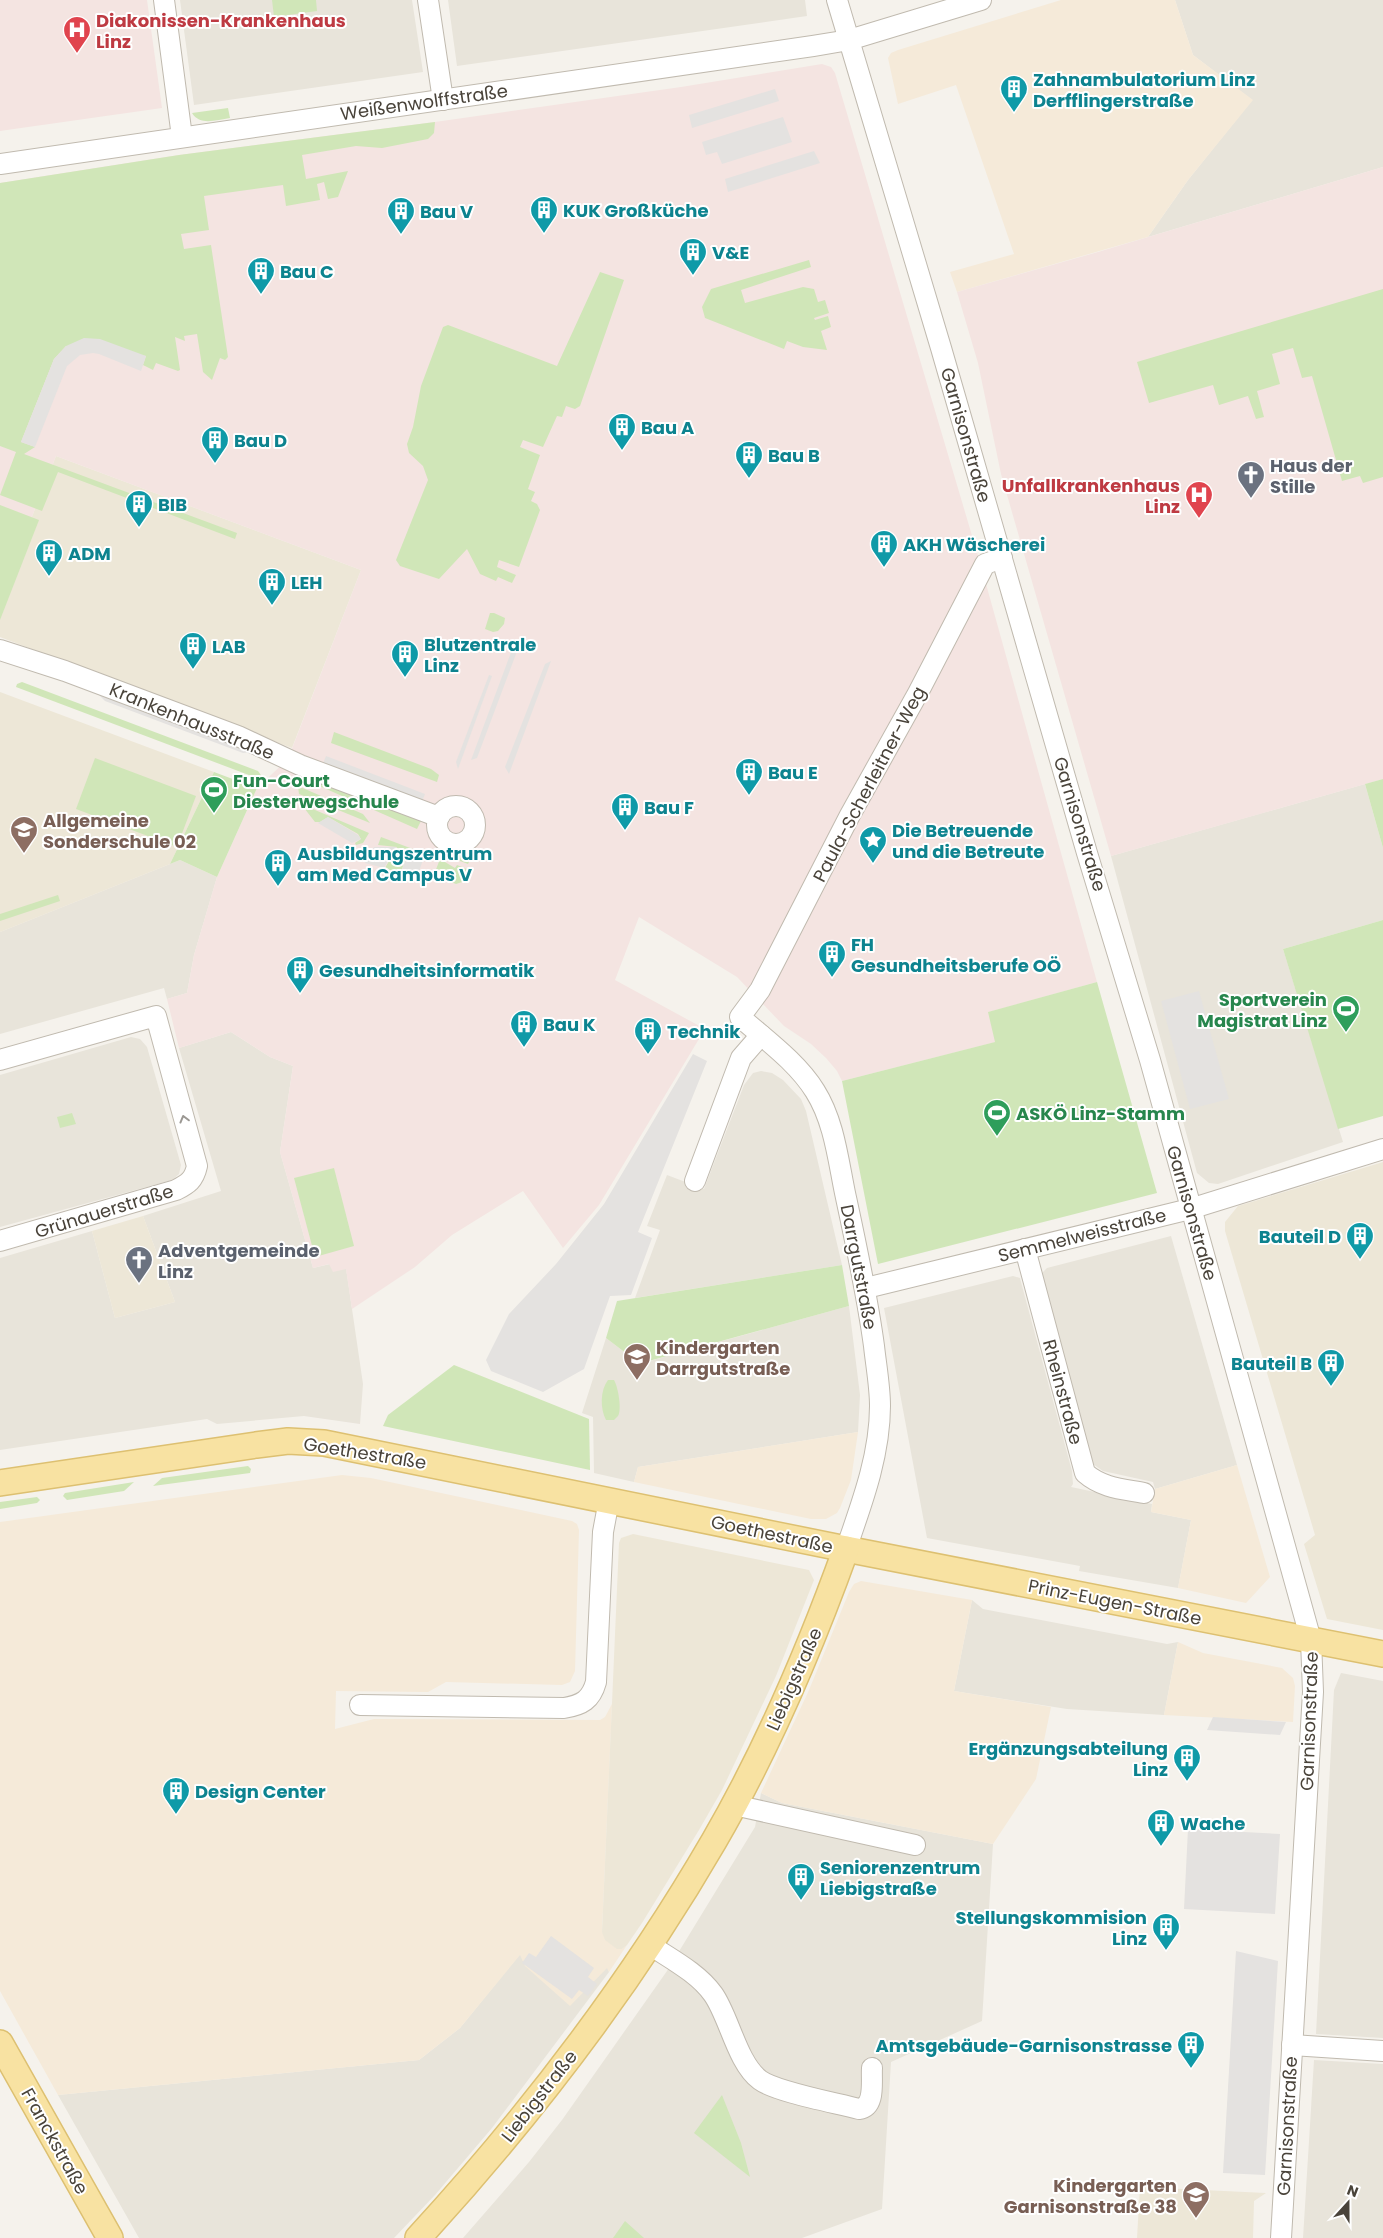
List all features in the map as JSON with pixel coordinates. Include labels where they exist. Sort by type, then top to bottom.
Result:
[{"type":"main road","name":"Goethestraße","points":[[0,1483],[288,1441],[324,1443],[357,1448],[846,1549]]},
{"type":"main road","name":"Prinz-Eugen-Straße","points":[[846,1549],[1383,1654]]},
{"type":"main road","name":"Liebigstraße","points":[[418,2238],[507,2137],[562,2068],[650,1945],[734,1805],[804,1661],[846,1549]]},
{"type":"main road","name":"Franckstraße","points":[[0,2043],[110,2238]]},
{"type":"street","points":[[164,0],[182,137]]},
{"type":"street","points":[[428,0],[443,100]]},
{"type":"street","name":"Garnisonstraße","points":[[837,0],[941,348],[1087,853],[1150,1060],[1311,1640],[1313,1692],[1281,2238]]},
{"type":"street","name":"Weißenwolffstraße","points":[[0,164],[849,40],[981,0]]},
{"type":"street","name":"Paula-Scherleitner-Weg","points":[[740,1017],[760,990],[850,815],[918,693],[985,564],[1002,558]]},
{"type":"street","name":"Krankenhausstraße","points":[[0,650],[65,671],[238,736],[300,765],[439,817]]},
{"type":"street","name":"Grünauerstraße","points":[[0,1060],[156,1016],[197,1166],[194,1176],[189,1183],[176,1190],[0,1241]]},
{"type":"street","name":"Darrgutstraße","points":[[740,1017],[806,1078],[816,1092],[832,1132],[866,1288],[878,1375],[879,1422],[875,1456],[846,1549]]},
{"type":"street","points":[[695,1180],[742,1058],[761,1035]]},
{"type":"street","name":"Semmelweisstraße","points":[[866,1288],[1190,1209],[1383,1149]]},
{"type":"street","name":"Rheinstraße","points":[[1025,1249],[1086,1473],[1094,1480],[1106,1486],[1144,1493]]},
{"type":"street","points":[[360,1705],[564,1708],[580,1705],[588,1699],[593,1693],[596,1682],[603,1532],[609,1500]]},
{"type":"street","points":[[734,1805],[915,1844]]},
{"type":"street","points":[[650,1945],[702,1981],[713,1994],[722,2009],[730,2032],[753,2072],[760,2080],[859,2109],[865,2108],[869,2104],[872,2068]]},
{"type":"street","points":[[1292,2046],[1383,2051]]},
{"type":"shaded area","name":"Diakonissen-Krankenhaus Linz","points":[[0,0],[147,0],[162,108],[0,131]]},
{"type":"shaded area","points":[[180,0],[412,0],[423,72],[194,105]]},
{"type":"shaded area","points":[[448,0],[805,0],[807,16],[457,66]]},
{"type":"shaded area","points":[[1061,0],[1175,0],[1193,55],[1253,100],[1188,180],[1148,237],[957,292],[950,272],[1014,254],[956,85],[898,104],[888,58],[891,53],[898,50]]},
{"type":"shaded area","points":[[1175,0],[1383,0],[1383,167],[1148,237],[1188,180],[1252,100],[1193,55]]},
{"type":"shaded area","points":[[822,64],[831,67],[835,73],[981,566],[1097,982],[989,1012],[996,1042],[842,1081],[837,1071],[826,1058],[811,1044],[784,1026],[737,977],[639,917],[615,980],[705,1029],[599,1205],[563,1248],[523,1191],[452,1235],[415,1267],[352,1309],[346,1269],[333,1272],[329,1264],[313,1268],[280,1152],[293,1066],[270,1057],[231,1032],[179,1048],[167,999],[187,993],[194,955],[217,877],[257,788],[288,759],[361,570],[56,456],[0,597],[0,183],[179,155],[435,122],[681,87]]},
{"type":"shaded area","points":[[775,89],[779,101],[692,128],[689,115]]},
{"type":"shaded area","points":[[783,117],[792,142],[722,164],[717,152],[706,155],[702,142]]},
{"type":"shaded area","points":[[814,151],[820,163],[728,192],[725,179]]},
{"type":"shaded area","name":"Unfallkrankenhaus Linz","points":[[1383,167],[1383,779],[1111,856],[1001,474],[978,363],[957,292]]},
{"type":"shaded area","points":[[84,338],[100,339],[146,356],[141,371],[99,354],[80,355],[67,366],[35,447],[21,442],[54,359],[66,346]]},
{"type":"shaded area","points":[[56,456],[361,570],[292,748],[0,637],[0,597]]},
{"type":"shaded area","points":[[513,647],[516,654],[477,758],[471,760]]},
{"type":"shaded area","points":[[551,661],[509,774],[505,767],[545,664]]},
{"type":"shaded area","points":[[489,675],[492,676],[458,769],[456,762]]},
{"type":"shaded area","points":[[0,692],[214,772],[170,864],[0,932]]},
{"type":"shaded area","points":[[98,694],[252,752],[243,753],[105,701]]},
{"type":"shaded area","points":[[326,756],[425,794],[421,804],[322,766]]},
{"type":"shaded area","points":[[1365,784],[1383,848],[1383,920],[1283,949],[1343,1142],[1218,1184],[1209,1183],[1197,1173],[1111,856]]},
{"type":"shaded area","points":[[328,817],[358,835],[361,839],[352,843],[318,823]]},
{"type":"shaded area","points":[[374,847],[396,847],[384,868],[365,863]]},
{"type":"shaded area","points":[[409,851],[424,857],[416,880],[400,875]]},
{"type":"shaded area","points":[[180,860],[217,877],[194,955],[187,993],[167,999],[164,988],[0,1034],[0,932]]},
{"type":"shaded area","points":[[1199,991],[1229,1099],[1190,1109],[1161,1001]]},
{"type":"shaded area","points":[[231,1032],[270,1057],[293,1066],[280,1152],[313,1268],[330,1264],[346,1268],[363,1384],[360,1424],[304,1416],[217,1424],[207,1419],[0,1450],[0,1258],[92,1231],[115,1318],[175,1302],[143,1216],[221,1191],[179,1048]]},
{"type":"shaded area","points":[[131,1037],[140,1039],[147,1047],[181,1165],[179,1174],[172,1180],[0,1227],[0,1075]]},
{"type":"shaded area","points":[[693,1054],[707,1061],[638,1232],[652,1238],[631,1295],[610,1296],[584,1369],[543,1392],[491,1371],[486,1360],[509,1314],[556,1264],[604,1204]]},
{"type":"shaded area","points":[[761,1071],[772,1073],[783,1080],[801,1099],[806,1111],[842,1265],[635,1298],[660,1230],[647,1226],[667,1175],[704,1189],[744,1085],[753,1073]]},
{"type":"shaded area","points":[[1383,1162],[1383,1630],[1327,1619],[1304,1544],[1315,1535],[1225,1231],[1225,1222],[1238,1206]]},
{"type":"shaded area","points":[[143,1216],[175,1302],[115,1318],[92,1231]]},
{"type":"shaded area","points":[[1171,1236],[1237,1465],[1155,1489],[1153,1482],[1103,1471],[1093,1464],[1042,1273],[1047,1268]]},
{"type":"shaded area","points":[[1013,1276],[1020,1278],[1072,1471],[1073,1484],[1071,1487],[1152,1504],[1151,1512],[1191,1520],[1178,1588],[1079,1571],[1080,1566],[927,1538],[884,1308]]},
{"type":"shaded area","points":[[849,1306],[860,1395],[858,1432],[638,1467],[634,1482],[594,1473],[593,1417],[582,1413],[606,1338],[627,1354],[628,1367]]},
{"type":"shaded area","points":[[858,1432],[851,1480],[837,1513],[826,1519],[811,1519],[634,1482],[638,1467]]},
{"type":"shaded area","points":[[1237,1465],[1270,1577],[1246,1603],[1178,1588],[1191,1520],[1151,1512],[1155,1489]]},
{"type":"shaded area","points":[[342,1475],[371,1478],[572,1521],[577,1524],[579,1530],[575,1671],[570,1682],[562,1685],[446,1682],[428,1692],[336,1691],[335,1729],[374,1719],[600,1720],[605,1717],[612,1704],[602,1932],[622,1949],[627,1945],[609,1972],[607,1968],[570,2006],[525,1966],[520,1955],[460,2028],[419,2060],[58,2095],[0,1991],[0,1522]]},
{"type":"shaded area","points":[[633,1534],[809,1570],[814,1580],[776,1676],[722,1790],[642,1923],[627,1945],[622,1949],[617,1949],[605,1940],[602,1932],[619,1543],[621,1538]]},
{"type":"shaded area","points":[[861,1581],[972,1600],[954,1691],[1051,1707],[1036,1779],[993,1844],[782,1803],[761,1793],[809,1690],[849,1592],[854,1584]]},
{"type":"shaded area","points":[[972,1600],[983,1609],[1167,1644],[1178,1642],[1164,1715],[1067,1709],[954,1691]]},
{"type":"shaded area","points":[[1178,1642],[1203,1653],[1282,1668],[1293,1678],[1295,1686],[1293,1722],[1164,1715]]},
{"type":"shaded area","points":[[1341,1673],[1383,1681],[1383,2038],[1316,2034],[1334,1690]]},
{"type":"shaded area","points":[[1213,1717],[1286,1722],[1280,1735],[1207,1730]]},
{"type":"shaded area","points":[[761,1793],[782,1803],[993,1844],[982,2021],[891,2062],[882,2209],[802,2238],[463,2238],[529,2162],[562,2120],[667,1971],[755,1827]]},
{"type":"shaded area","points":[[1188,1829],[1280,1834],[1275,1914],[1184,1909]]},
{"type":"shaded area","points":[[551,1936],[594,1968],[588,1977],[597,1984],[588,1996],[579,1990],[572,1999],[522,1963],[529,1953],[536,1957]]},
{"type":"shaded area","points":[[1236,1951],[1278,1961],[1265,2175],[1223,2173]]},
{"type":"shaded area","points":[[520,1954],[608,1968],[609,1972],[492,2128],[435,2195],[394,2238],[139,2238],[58,2095],[419,2060],[460,2028]]},
{"type":"shaded area","points":[[1314,2060],[1383,2064],[1383,2238],[1303,2238]]},
{"type":"shaded area","name":"Kindergarten Garnisonstraße 38","points":[[1140,2187],[1266,2193],[1254,2201],[1253,2238],[1137,2238]]},
{"type":"green space","points":[[272,0],[316,0],[317,11],[274,17]]},
{"type":"green space","points":[[228,108],[230,118],[214,121],[199,120],[192,113]]},
{"type":"green space","points":[[435,122],[434,133],[428,139],[382,148],[356,146],[302,155],[306,179],[348,171],[338,197],[328,199],[324,182],[317,184],[320,200],[286,206],[283,185],[204,196],[209,230],[181,234],[184,249],[211,245],[228,357],[225,360],[220,358],[212,380],[203,372],[197,334],[184,336],[185,341],[175,337],[180,370],[178,371],[156,363],[153,370],[143,365],[146,356],[66,346],[54,359],[21,442],[35,447],[24,454],[237,533],[235,539],[58,472],[42,511],[0,495],[16,452],[0,446],[0,183],[179,155]]},
{"type":"green space","points":[[809,260],[811,267],[741,290],[745,303],[803,287],[814,289],[818,302],[825,300],[829,313],[814,318],[815,320],[828,316],[831,327],[821,331],[827,350],[803,347],[787,341],[784,349],[705,318],[702,307],[711,289]]},
{"type":"green space","points":[[600,272],[624,280],[580,406],[575,409],[566,406],[562,417],[557,416],[543,447],[523,440],[520,447],[540,455],[528,489],[535,492],[531,501],[537,504],[540,510],[519,567],[499,560],[497,567],[516,575],[512,583],[498,577],[496,581],[480,574],[467,549],[439,579],[400,566],[396,560],[428,480],[423,466],[409,453],[407,444],[413,427],[421,386],[443,327],[448,325],[557,366]]},
{"type":"green space","points":[[1383,289],[1383,477],[1363,483],[1360,476],[1342,481],[1312,376],[1302,378],[1293,348],[1272,354],[1280,384],[1257,391],[1264,417],[1256,419],[1248,396],[1219,405],[1213,385],[1149,403],[1137,362]]},
{"type":"green space","points":[[0,505],[39,520],[0,620]]},
{"type":"green space","points":[[490,613],[505,618],[504,624],[498,631],[493,632],[485,629]]},
{"type":"green space","points":[[22,682],[258,771],[263,778],[262,780],[16,687],[17,684]]},
{"type":"green space","points":[[334,732],[431,769],[439,775],[437,782],[331,743]]},
{"type":"green space","points":[[95,758],[196,796],[177,847],[76,809]]},
{"type":"green space","points":[[214,772],[257,788],[217,877],[180,860],[170,864]]},
{"type":"green space","points":[[300,774],[421,821],[417,829],[299,777]]},
{"type":"green space","points":[[1383,779],[1383,848],[1365,784]]},
{"type":"green space","points":[[298,786],[363,814],[370,823],[299,794]]},
{"type":"green space","points":[[301,804],[369,833],[363,843],[356,845],[355,843],[361,839],[358,834],[328,817],[320,822],[315,822]]},
{"type":"green space","points":[[381,837],[426,854],[409,850],[400,874],[385,868],[397,847],[378,845]]},
{"type":"green space","points":[[466,849],[472,855],[468,864],[442,854],[446,850]]},
{"type":"green space","points":[[440,859],[455,868],[457,865],[467,869],[462,882],[456,884],[436,876],[435,872]]},
{"type":"green space","points":[[58,895],[60,901],[0,921],[0,914]]},
{"type":"green space","name":"Sportverein Magistrat Linz","points":[[1383,920],[1383,1116],[1338,1129],[1283,949]]},
{"type":"green space","name":"ASKÖ Linz-Stamm","points":[[1097,982],[1157,1193],[878,1264],[842,1081],[995,1042],[988,1012]]},
{"type":"green space","points":[[72,1113],[76,1124],[60,1128],[57,1117]]},
{"type":"green space","points":[[334,1168],[354,1246],[315,1257],[294,1178]]},
{"type":"green space","points":[[842,1265],[849,1306],[627,1367],[627,1354],[606,1338],[617,1301]]},
{"type":"green space","points":[[454,1365],[589,1419],[590,1470],[383,1426],[388,1415]]},
{"type":"green space","points":[[608,1380],[614,1380],[619,1398],[619,1413],[614,1420],[606,1420],[603,1411],[602,1394]]},
{"type":"green space","points":[[248,1466],[251,1469],[250,1473],[153,1486],[162,1478]]},
{"type":"green space","points":[[134,1482],[124,1491],[67,1500],[63,1496],[65,1493]]},
{"type":"green space","points":[[37,1497],[40,1500],[37,1503],[0,1509],[0,1502]]},
{"type":"green space","points":[[722,2095],[741,2143],[750,2177],[694,2133]]},
{"type":"green space","points":[[625,2221],[644,2238],[613,2238]]},
{"type":"place","name":"Diakonissen-Krankenhaus Linz","points":[[77,54]]},
{"type":"place","name":"Zahnambulatorium Linz Derfflingerstraße","points":[[1014,113]]},
{"type":"place","name":"KUK Großküche","points":[[544,234]]},
{"type":"place","name":"Bau V","points":[[401,235]]},
{"type":"place","name":"V&E","points":[[693,276]]},
{"type":"place","name":"Bau C","points":[[261,295]]},
{"type":"place","name":"Bau A","points":[[622,451]]},
{"type":"place","name":"Bau D","points":[[215,464]]},
{"type":"place","name":"Bau B","points":[[749,479]]},
{"type":"place","name":"Haus der Stille","points":[[1251,499]]},
{"type":"place","name":"Unfallkrankenhaus Linz","points":[[1199,519]]},
{"type":"place","name":"BIB","points":[[139,528]]},
{"type":"place","name":"AKH Wäscherei","points":[[884,568]]},
{"type":"place","name":"ADM","points":[[49,577]]},
{"type":"place","name":"LEH","points":[[272,606]]},
{"type":"place","name":"LAB","points":[[193,670]]},
{"type":"place","name":"Blutzentrale Linz","points":[[405,678]]},
{"type":"place","name":"Bau E","points":[[749,796]]},
{"type":"place","name":"Fun-Court Diesterwegschule","points":[[214,814]]},
{"type":"place","name":"Bau F","points":[[625,831]]},
{"type":"place","name":"Allgemeine Sonderschule 02","points":[[24,854]]},
{"type":"place","name":"Die Betreuende und die Betreute","points":[[873,864]]},
{"type":"place","name":"Ausbildungszentrum am Med Campus V","points":[[278,887]]},
{"type":"place","name":"FH Gesundheitsberufe OÖ","points":[[832,978]]},
{"type":"place","name":"Gesundheitsinformatik","points":[[300,994]]},
{"type":"place","name":"Sportverein Magistrat Linz","points":[[1346,1033]]},
{"type":"place","name":"Bau K","points":[[524,1048]]},
{"type":"place","name":"Technik","points":[[648,1055]]},
{"type":"place","name":"ASKÖ Linz-Stamm","points":[[997,1137]]},
{"type":"place","name":"Bauteil D","points":[[1360,1260]]},
{"type":"place","name":"Adventgemeinde Linz","points":[[139,1284]]},
{"type":"place","name":"Kindergarten Darrgutstraße","points":[[637,1381]]},
{"type":"place","name":"Bauteil B","points":[[1331,1387]]},
{"type":"place","name":"Ergänzungsabteilung Linz","points":[[1187,1782]]},
{"type":"place","name":"Design Center","points":[[176,1815]]},
{"type":"place","name":"Wache","points":[[1161,1847]]},
{"type":"place","name":"Seniorenzentrum Liebigstraße","points":[[801,1901]]},
{"type":"place","name":"Stellungskommision Linz","points":[[1166,1951]]},
{"type":"place","name":"Amtsgebäude-Garnisonstrasse","points":[[1191,2069]]},
{"type":"place","name":"Kindergarten Garnisonstraße 38","points":[[1196,2219]]}]
